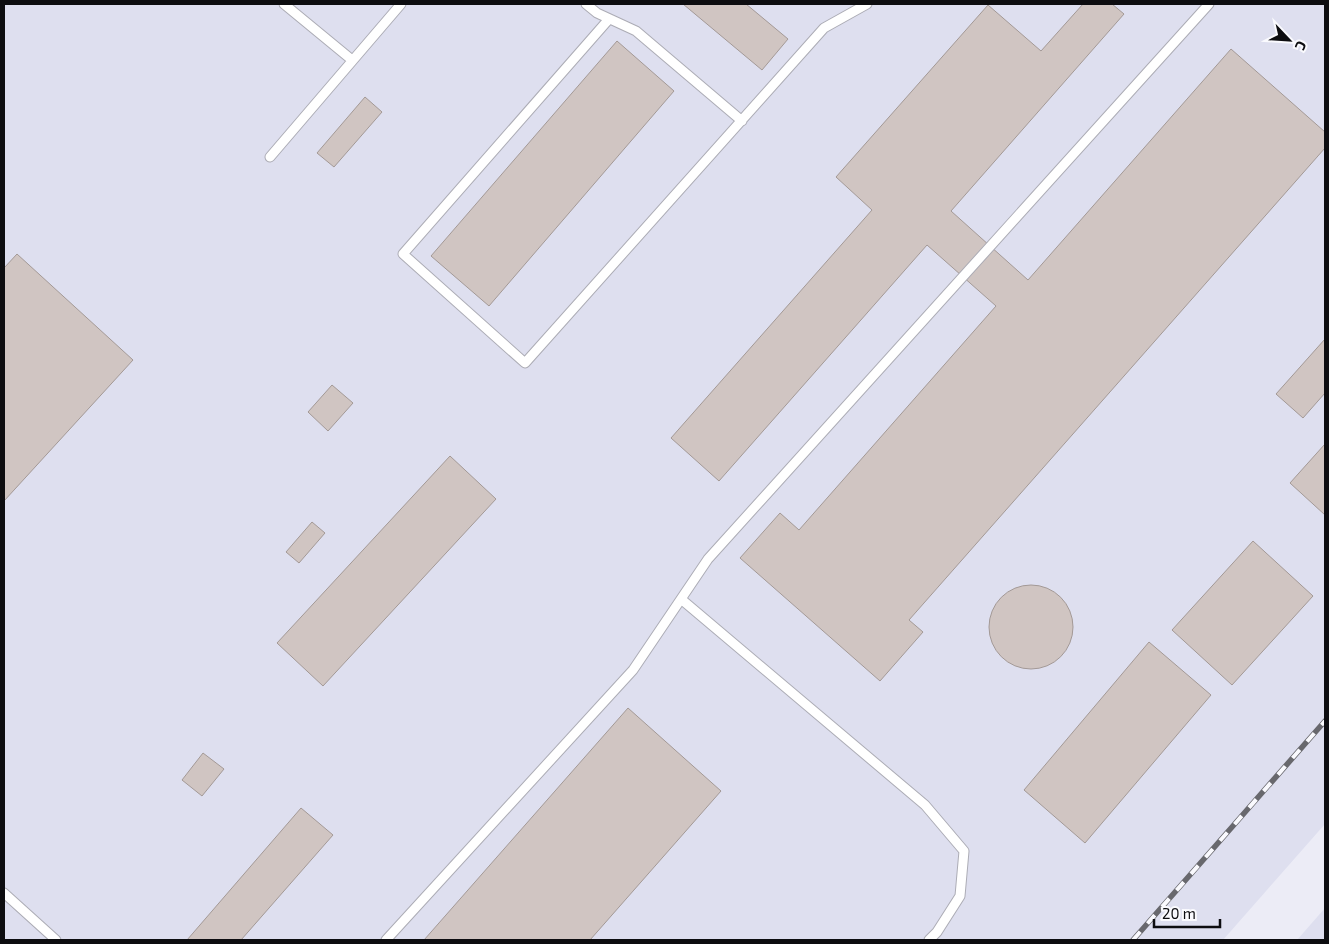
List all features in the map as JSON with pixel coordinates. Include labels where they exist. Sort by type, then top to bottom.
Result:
[{"type":"lane","points":[[284,4],[352,60]]},
{"type":"lane","points":[[270,157],[401,4]]},
{"type":"lane","points":[[586,4],[597,13],[636,31],[742,121]]},
{"type":"lane","points":[[609,19],[403,254],[526,362],[824,28],[867,4]]},
{"type":"lane","points":[[386,940],[633,670],[708,559],[1209,4]]},
{"type":"lane","points":[[681,599],[925,805],[964,851],[960,896],[929,940]]},
{"type":"lane","points":[[4,893],[56,940]]},
{"type":"shaded area","points":[[4,4],[1325,4],[1325,824],[1223,940],[4,940]]},
{"type":"shaded area","points":[[1325,908],[1325,940],[1297,940]]},
{"type":"building","points":[[683,4],[746,4],[788,39],[762,70]]},
{"type":"building","points":[[1083,4],[1112,4],[1124,14],[951,211],[1028,280],[1231,49],[1325,132],[1325,148],[909,620],[923,632],[880,681],[740,558],[780,513],[799,530],[996,306],[927,245],[719,481],[671,438],[872,210],[836,177],[988,5],[1041,51]]},
{"type":"building","points":[[617,41],[674,91],[489,306],[431,256]]},
{"type":"building","points":[[365,97],[382,112],[334,167],[317,153]]},
{"type":"building","points":[[17,254],[133,360],[4,501],[4,268]]},
{"type":"building","points":[[1325,339],[1325,393],[1303,418],[1276,394]]},
{"type":"building","points":[[332,385],[353,403],[328,431],[308,412]]},
{"type":"building","points":[[1325,444],[1325,515],[1290,483]]},
{"type":"building","points":[[450,456],[496,499],[323,686],[277,643]]},
{"type":"building","points":[[312,522],[325,533],[299,563],[286,552]]},
{"type":"building","points":[[1253,541],[1313,596],[1232,685],[1172,630]]},
{"type":"building","points":[[1031,585],[1047,588],[1061,597],[1070,611],[1073,627],[1070,643],[1061,657],[1047,666],[1031,669],[1015,666],[1001,657],[992,643],[989,627],[992,611],[1001,597],[1015,588]]},
{"type":"building","points":[[1149,642],[1211,695],[1085,843],[1024,790]]},
{"type":"building","points":[[628,708],[721,791],[590,940],[424,940]]},
{"type":"building","points":[[203,753],[224,769],[202,796],[182,780]]},
{"type":"building","points":[[301,808],[333,835],[241,940],[187,940]]},
{"type":"railway","points":[[1133,940],[1325,721]]}]
